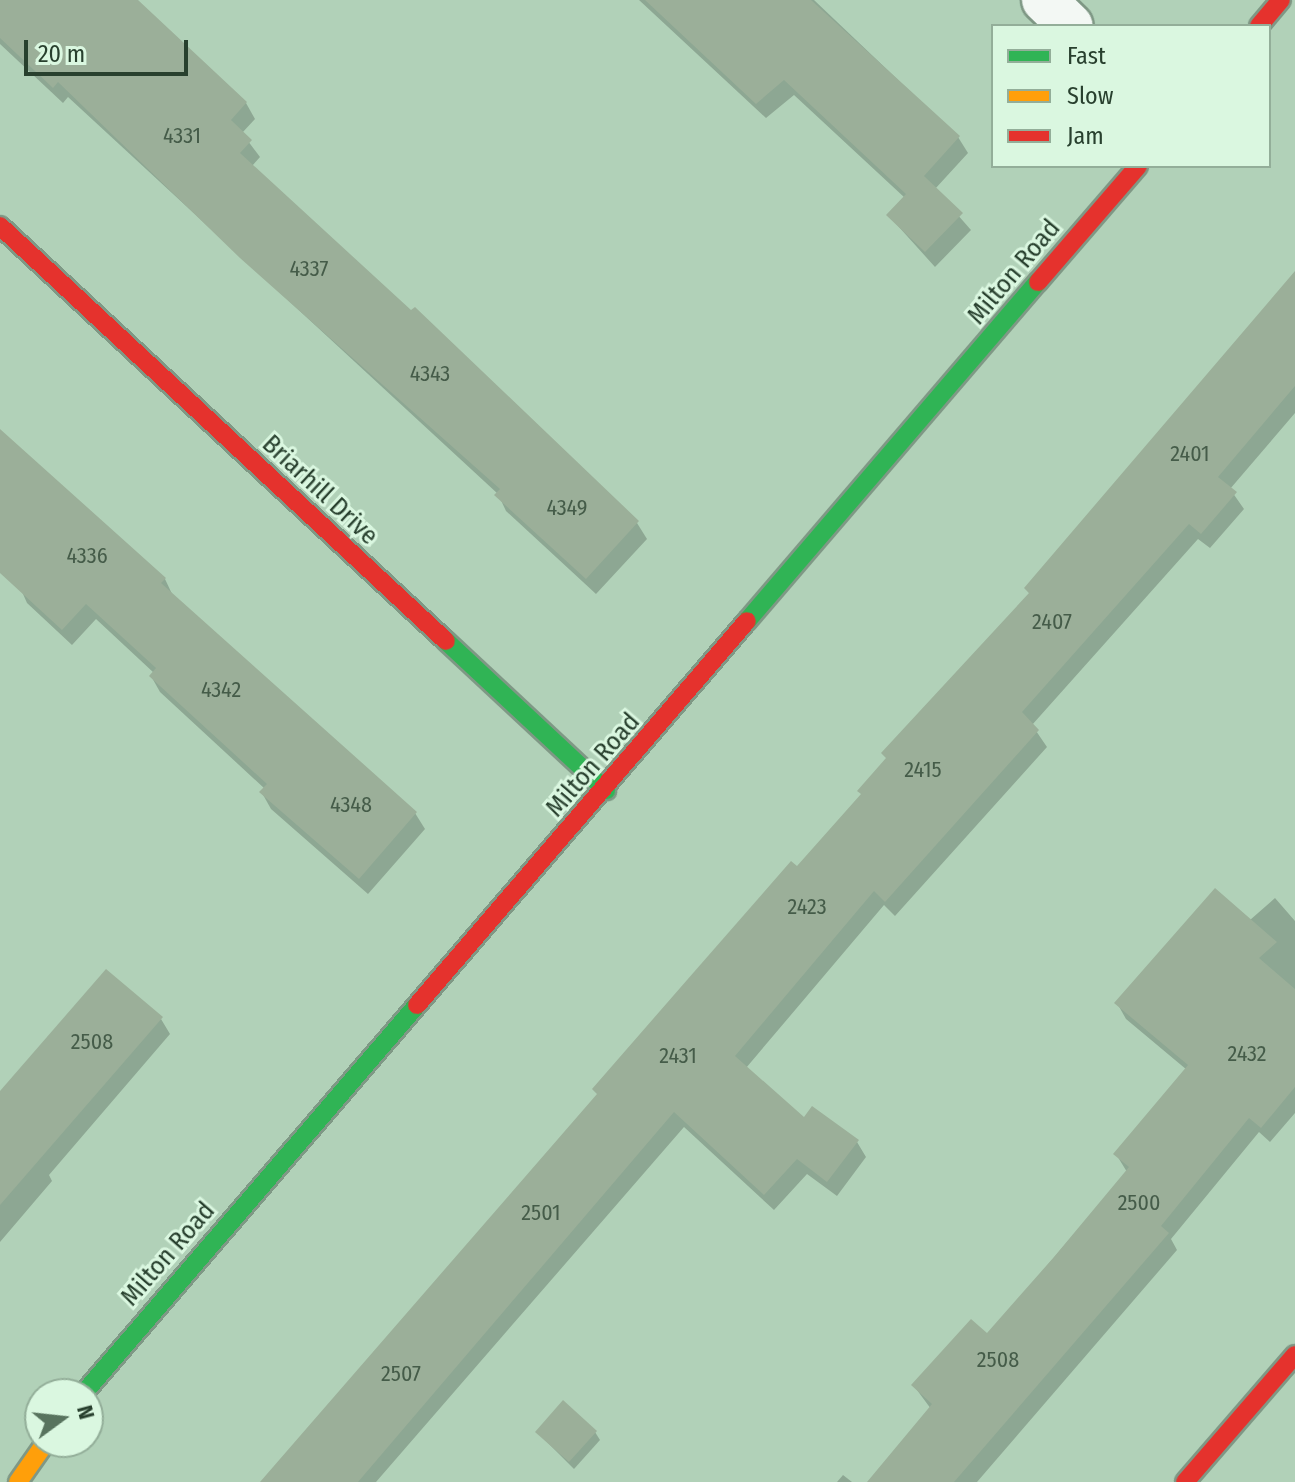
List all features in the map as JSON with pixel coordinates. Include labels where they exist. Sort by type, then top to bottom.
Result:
[{"type":"street","points":[[1044,0],[1069,24]]},
{"type":"street","points":[[1261,24],[1281,0]]},
{"type":"street","name":"Milton Road","points":[[97,1378],[606,790],[1136,168]]},
{"type":"street","name":"Briarhill Drive","points":[[0,226],[606,790]]},
{"type":"street","points":[[1185,1482],[1295,1355]]},
{"type":"street","points":[[18,1482],[35,1458]]},
{"type":"building","points":[[0,0],[138,0],[247,102],[231,120],[252,140],[240,153],[411,310],[415,307],[639,521],[586,579],[494,495],[500,489],[240,258],[58,82],[53,88],[0,38]]},
{"type":"building","points":[[645,0],[811,0],[960,136],[924,176],[963,213],[925,252],[886,215],[906,194],[784,80],[756,104]]},
{"type":"building","points":[[1295,271],[1295,386],[1218,477],[1237,492],[1201,534],[1189,524],[1022,712],[1039,730],[885,902],[874,891],[735,1056],[804,1117],[812,1106],[859,1140],[827,1182],[797,1159],[764,1195],[674,1112],[358,1482],[260,1482],[597,1094],[592,1089],[687,980],[791,861],[797,866],[861,794],[857,791],[886,758],[881,753],[1029,593],[1024,588]]},
{"type":"building","points":[[0,429],[166,578],[161,583],[417,812],[359,879],[259,792],[267,784],[149,676],[156,668],[86,604],[62,630],[0,573]]},
{"type":"building","points":[[1215,888],[1277,942],[1259,958],[1295,989],[1295,1087],[1261,1128],[1249,1118],[1161,1226],[1169,1233],[954,1482],[867,1482],[932,1404],[911,1385],[971,1319],[987,1333],[1129,1167],[1113,1154],[1188,1065],[1114,1003]]},
{"type":"building","points":[[106,969],[163,1017],[0,1205],[0,1091]]},
{"type":"building","points":[[563,1400],[597,1431],[569,1462],[535,1432]]},
{"type":"traffic: fast","points":[[747,621],[1038,282]]},
{"type":"traffic: fast","points":[[446,641],[606,790]]},
{"type":"traffic: fast","points":[[97,1378],[417,1005]]},
{"type":"traffic: slow","points":[[18,1482],[35,1458]]},
{"type":"traffic: jam","points":[[1261,24],[1281,0]]},
{"type":"traffic: jam","points":[[1038,282],[1136,168]]},
{"type":"traffic: jam","points":[[0,226],[446,641]]},
{"type":"traffic: jam","points":[[417,1005],[747,621]]},
{"type":"traffic: jam","points":[[1185,1482],[1295,1355]]}]
